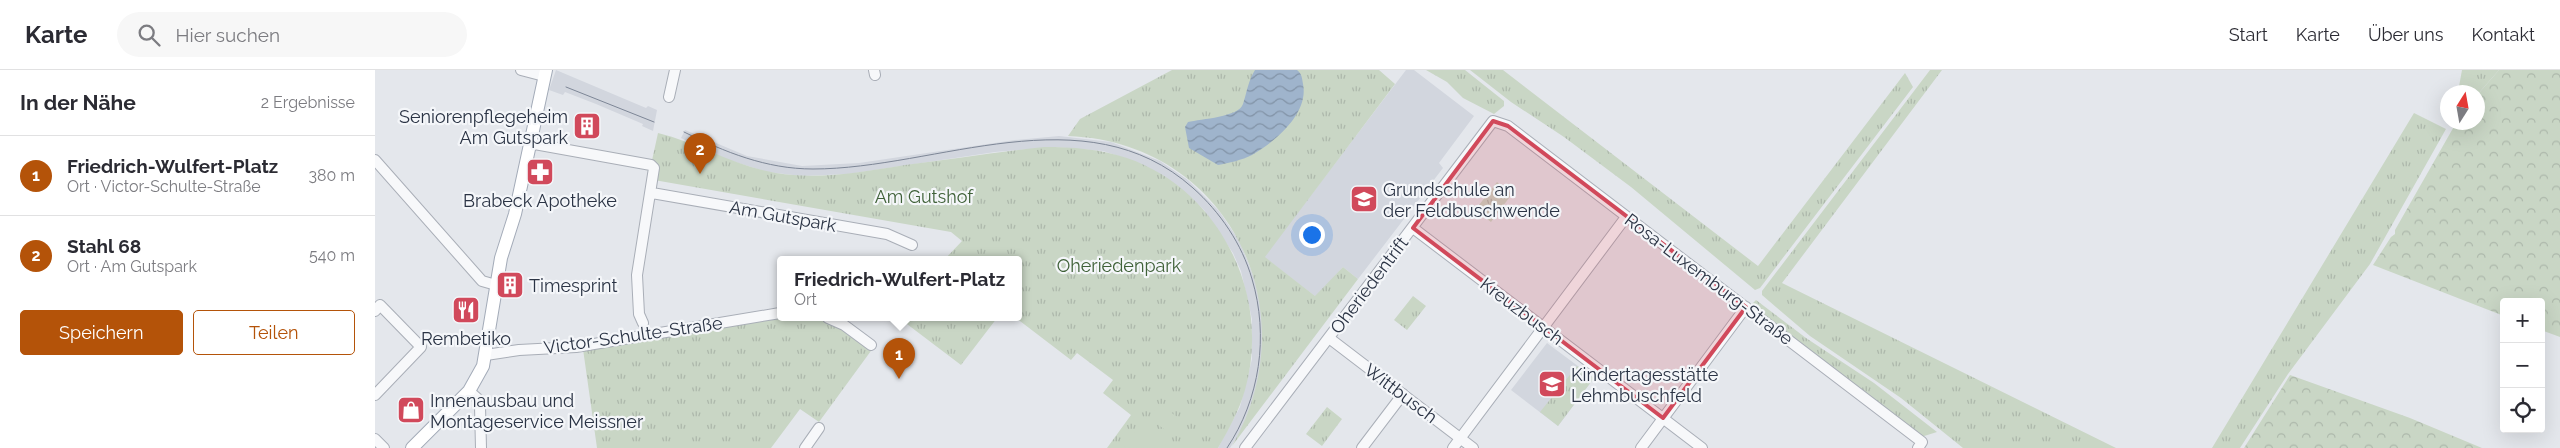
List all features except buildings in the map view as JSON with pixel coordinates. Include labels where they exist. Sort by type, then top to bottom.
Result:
[{"type":"main road","points":[[412,448],[469,391],[483,366],[496,285],[506,239],[515,214],[545,73]]},
{"type":"street","points":[[521,70],[545,73]]},
{"type":"street","points":[[669,97],[675,70]]},
{"type":"street","name":"Rosa-Luxemburg-Straße","points":[[1493,122],[1508,126],[1747,307],[1920,445]]},
{"type":"street","name":"Oheriedentrift","points":[[1245,448],[1493,122]]},
{"type":"street","points":[[529,143],[651,165],[655,172],[637,275],[639,314],[643,323]]},
{"type":"street","points":[[376,162],[482,281],[496,285]]},
{"type":"street","name":"Am Gutspark","points":[[652,193],[887,234],[912,245]]},
{"type":"street","points":[[1453,448],[1626,217]]},
{"type":"street","name":"Kreuzbusch","points":[[1413,228],[1702,448]]},
{"type":"street","points":[[375,395],[421,347],[377,306]]},
{"type":"street","points":[[1641,448],[1747,307]]},
{"type":"street","name":"Victor-Schulte-Straße","points":[[486,355],[519,350],[576,347],[777,314]]},
{"type":"street","points":[[834,321],[871,345]]},
{"type":"street","name":"Wittbusch","points":[[1329,338],[1473,448]]},
{"type":"street","points":[[469,391],[478,399],[480,406],[481,448]]},
{"type":"street","points":[[1362,448],[1403,394]]},
{"type":"street","points":[[805,448],[819,428]]},
{"type":"street","points":[[375,439],[384,448]]},
{"type":"highlighted area","points":[[1493,121],[1508,126],[1746,307],[1663,418],[1413,228]]},
{"type":"shaded area","points":[[556,70],[646,108],[648,106],[657,110],[653,131],[642,126],[643,124],[596,104],[565,92],[563,95],[549,90]]},
{"type":"shaded area","name":"Grundschule an der Feldbuschwende","points":[[1406,70],[1414,70],[1474,116],[1439,163],[1443,168],[1358,279],[1343,267],[1316,297],[1264,257]]},
{"type":"shaded area","points":[[685,130],[747,156],[802,166],[859,163],[1015,140],[1059,136],[1111,142],[1160,161],[1188,180],[1219,211],[1240,242],[1255,280],[1262,311],[1263,352],[1256,392],[1241,431],[1230,448],[1218,448],[1240,407],[1252,359],[1252,319],[1241,271],[1233,253],[1204,210],[1179,187],[1151,169],[1103,151],[1055,147],[995,152],[848,174],[802,176],[767,172],[722,158],[681,138]]},
{"type":"shaded area","name":"Kindertagesstätte Lehmbuschfeld","points":[[1547,343],[1594,378],[1558,426],[1511,390]]},
{"type":"green space","points":[[1172,70],[1379,70],[1395,84],[1265,257],[1315,296],[1343,267],[1358,279],[1232,446],[1254,394],[1262,341],[1257,290],[1240,243],[1211,201],[1173,168],[1124,146],[1068,136],[1080,119]]},
{"type":"green space","points":[[1426,70],[1465,70],[1504,101],[1504,106],[1494,114],[1463,98],[1447,82]]},
{"type":"green space","points":[[1470,70],[1503,70],[1758,266],[1905,73],[1913,87],[1760,288],[1755,290],[1631,187],[1564,137],[1511,102]]},
{"type":"green space","points":[[1930,70],[1942,70],[1782,283],[2116,448],[1963,448],[1901,398],[1810,336],[1762,295],[1762,291]]},
{"type":"green space","points":[[2462,70],[2499,70],[2485,86],[2459,85]]},
{"type":"green space","points":[[2499,70],[2560,70],[2560,337],[2545,331],[2545,298],[2500,298],[2500,314],[2373,265],[2391,237],[2395,234],[2395,230],[2452,130],[2485,130],[2485,86]]},
{"type":"green space","points":[[2414,113],[2440,126],[2440,130],[2445,130],[2370,264],[2288,374],[2240,448],[2212,448]]},
{"type":"green space","name":"Oheriedenpark","points":[[658,133],[688,142],[761,170],[808,176],[841,174],[1044,147],[1076,148],[1107,152],[1127,158],[1160,173],[1188,195],[1212,221],[1231,251],[1244,284],[1251,319],[1251,354],[1245,390],[1240,405],[1218,448],[1107,448],[1131,415],[1103,393],[1113,380],[1077,353],[1071,360],[1020,321],[1022,321],[1022,256],[948,256],[962,241],[951,232],[654,180],[651,165]]},
{"type":"green space","points":[[1497,182],[1512,194],[1491,222],[1475,210]]},
{"type":"green space","points":[[1413,296],[1426,306],[1407,330],[1394,320]]},
{"type":"green space","points":[[1756,300],[1806,338],[1874,383],[1937,432],[1921,437],[1750,306]]},
{"type":"green space","points":[[777,318],[777,321],[842,321],[876,344],[819,422],[800,409],[771,448],[597,448],[582,342]]},
{"type":"green space","points":[[903,321],[995,321],[961,365]]},
{"type":"green space","points":[[1577,366],[1594,378],[1558,426],[1540,412]]},
{"type":"green space","points":[[2290,375],[2410,418],[2482,448],[2244,448]]},
{"type":"green space","points":[[1159,404],[1183,421],[1172,435],[1149,418]]},
{"type":"green space","points":[[1327,407],[1342,419],[1322,446],[1306,434]]},
{"type":"green space","points":[[1139,426],[1168,447],[1124,447]]},
{"type":"water","points":[[1255,70],[1297,70],[1300,73],[1304,95],[1296,116],[1289,125],[1271,142],[1252,155],[1227,163],[1218,165],[1189,148],[1185,127],[1188,122],[1235,112],[1243,104],[1249,82]]},
{"type":"tram line","points":[[566,87],[654,122]]},
{"type":"tram line","points":[[684,132],[746,158],[762,163],[796,168],[813,169],[861,166],[1009,142],[1058,140],[1105,145],[1151,160],[1193,188],[1212,207],[1236,241],[1252,279],[1260,323],[1258,366],[1254,388],[1247,409],[1227,448]]},
{"type":"place","name":"Seniorenpflegeheim Am Gutspark","points":[[587,126]]},
{"type":"place","name":"Brabeck Apotheke","points":[[540,172]]},
{"type":"place","name":"Stahl 68","points":[[700,174]]},
{"type":"place","name":"Grundschule an der Feldbuschwende","points":[[1364,199]]},
{"type":"place","name":"Timesprint","points":[[510,285]]},
{"type":"place","name":"Rembetiko","points":[[466,310]]},
{"type":"place","name":"Friedrich-Wulfert-Platz","points":[[899,379]]},
{"type":"place","name":"Kindertagesstätte Lehmbuschfeld","points":[[1552,384]]},
{"type":"place","name":"Innenausbau und Montageservice Meissner","points":[[411,410]]},
{"type":"park label","name":"Am Gutshof","points":[[924,196]]}]
